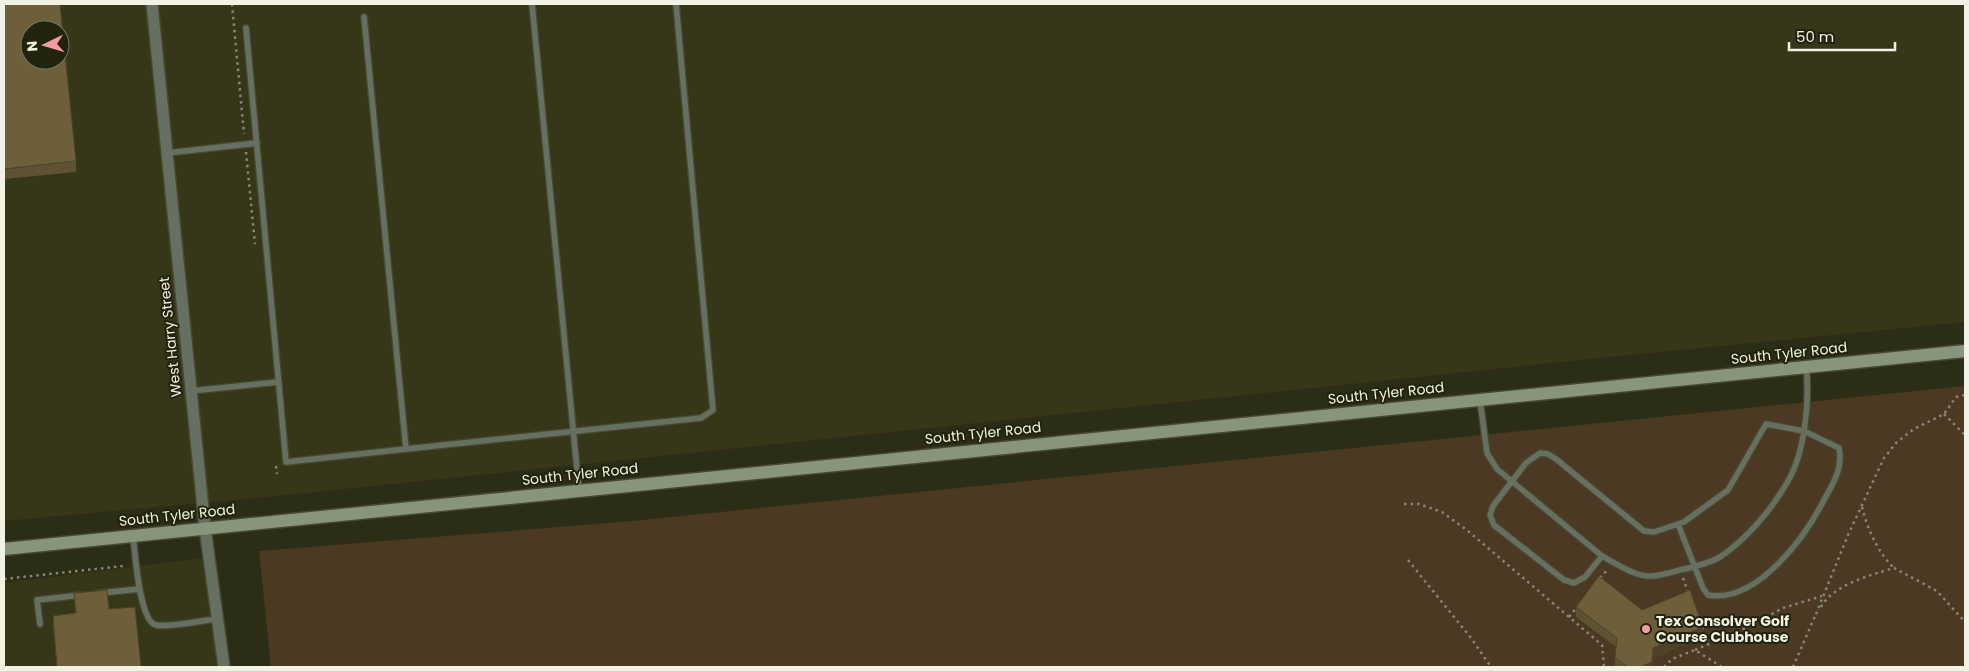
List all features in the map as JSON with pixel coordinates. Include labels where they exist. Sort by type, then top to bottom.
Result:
[{"type":"street","name":"West Harry Street","points":[[152,4],[204,528],[224,667]]},
{"type":"street","name":"South Tyler Road","points":[[4,549],[1480,398],[1965,351]]},
{"type":"lane","points":[[532,4],[579,490]]},
{"type":"lane","points":[[246,28],[286,462],[701,418],[713,410],[676,4]]},
{"type":"lane","points":[[364,17],[406,449]]},
{"type":"lane","points":[[167,153],[257,143]]},
{"type":"lane","points":[[1480,398],[1487,453],[1497,469],[1602,556],[1647,576],[1696,567],[1719,557],[1751,531],[1789,480],[1804,431],[1809,392],[1806,366]]},
{"type":"lane","points":[[191,390],[279,382]]},
{"type":"lane","points":[[1602,556],[1585,577],[1574,583],[1564,580],[1494,525],[1490,514],[1493,506],[1526,463],[1540,453],[1548,454],[1644,531],[1654,532],[1678,524],[1702,511],[1728,490],[1751,453],[1759,432],[1766,424],[1804,431],[1839,448],[1842,460],[1837,477],[1815,517],[1796,546],[1760,578],[1731,595],[1718,597],[1708,595],[1703,588],[1678,524]]},
{"type":"lane","points":[[133,535],[140,589],[146,616],[155,625],[217,618]]},
{"type":"lane","points":[[93,594],[140,589]]},
{"type":"lane","points":[[40,624],[37,600],[84,595]]},
{"type":"path","points":[[1793,667],[1861,506],[1884,458],[1896,443],[1922,425],[1944,414],[1956,397],[1965,395]]},
{"type":"path","points":[[1944,414],[1965,435]]},
{"type":"path","points":[[1404,504],[1419,504],[1442,512],[1468,530],[1602,645],[1604,667]]},
{"type":"path","points":[[1861,506],[1866,525],[1887,561],[1894,568],[1937,591],[1965,622]]},
{"type":"path","points":[[1408,560],[1471,638],[1491,667]]},
{"type":"path","points":[[1597,582],[1613,562]]},
{"type":"path","points":[[4,579],[123,566]]},
{"type":"path","points":[[1816,614],[1826,597],[1848,585],[1894,568]]},
{"type":"path","points":[[1680,570],[1691,598]]},
{"type":"path","points":[[1664,667],[1672,659],[1709,644],[1783,608],[1823,595]]},
{"type":"path","points":[[1569,617],[1580,603]]},
{"type":"path","points":[[1702,626],[1709,644]]},
{"type":"path","points":[[1695,650],[1722,667]]},
{"type":"shaded area","points":[[4,4],[1965,4],[1965,322],[1609,357],[277,496],[4,521]]},
{"type":"shaded area","points":[[1965,386],[1965,667],[271,667],[259,551],[622,522]]},
{"type":"shaded area","points":[[209,557],[222,667],[4,667],[4,583]]},
{"type":"building","points":[[4,4],[60,4],[62,20],[20,20],[20,70],[67,70],[76,161],[4,169]]},
{"type":"building","name":"Tex Consolver Golf Course Clubhouse","points":[[1599,576],[1642,610],[1690,590],[1703,627],[1653,648],[1652,662],[1640,667],[1627,667],[1615,657],[1617,638],[1576,607]]},
{"type":"building","points":[[107,590],[109,609],[135,607],[141,667],[57,667],[53,616],[76,613],[74,593]]},
{"type":"place","name":"Tex Consolver Golf Course Clubhouse","points":[[1646,629]]}]
